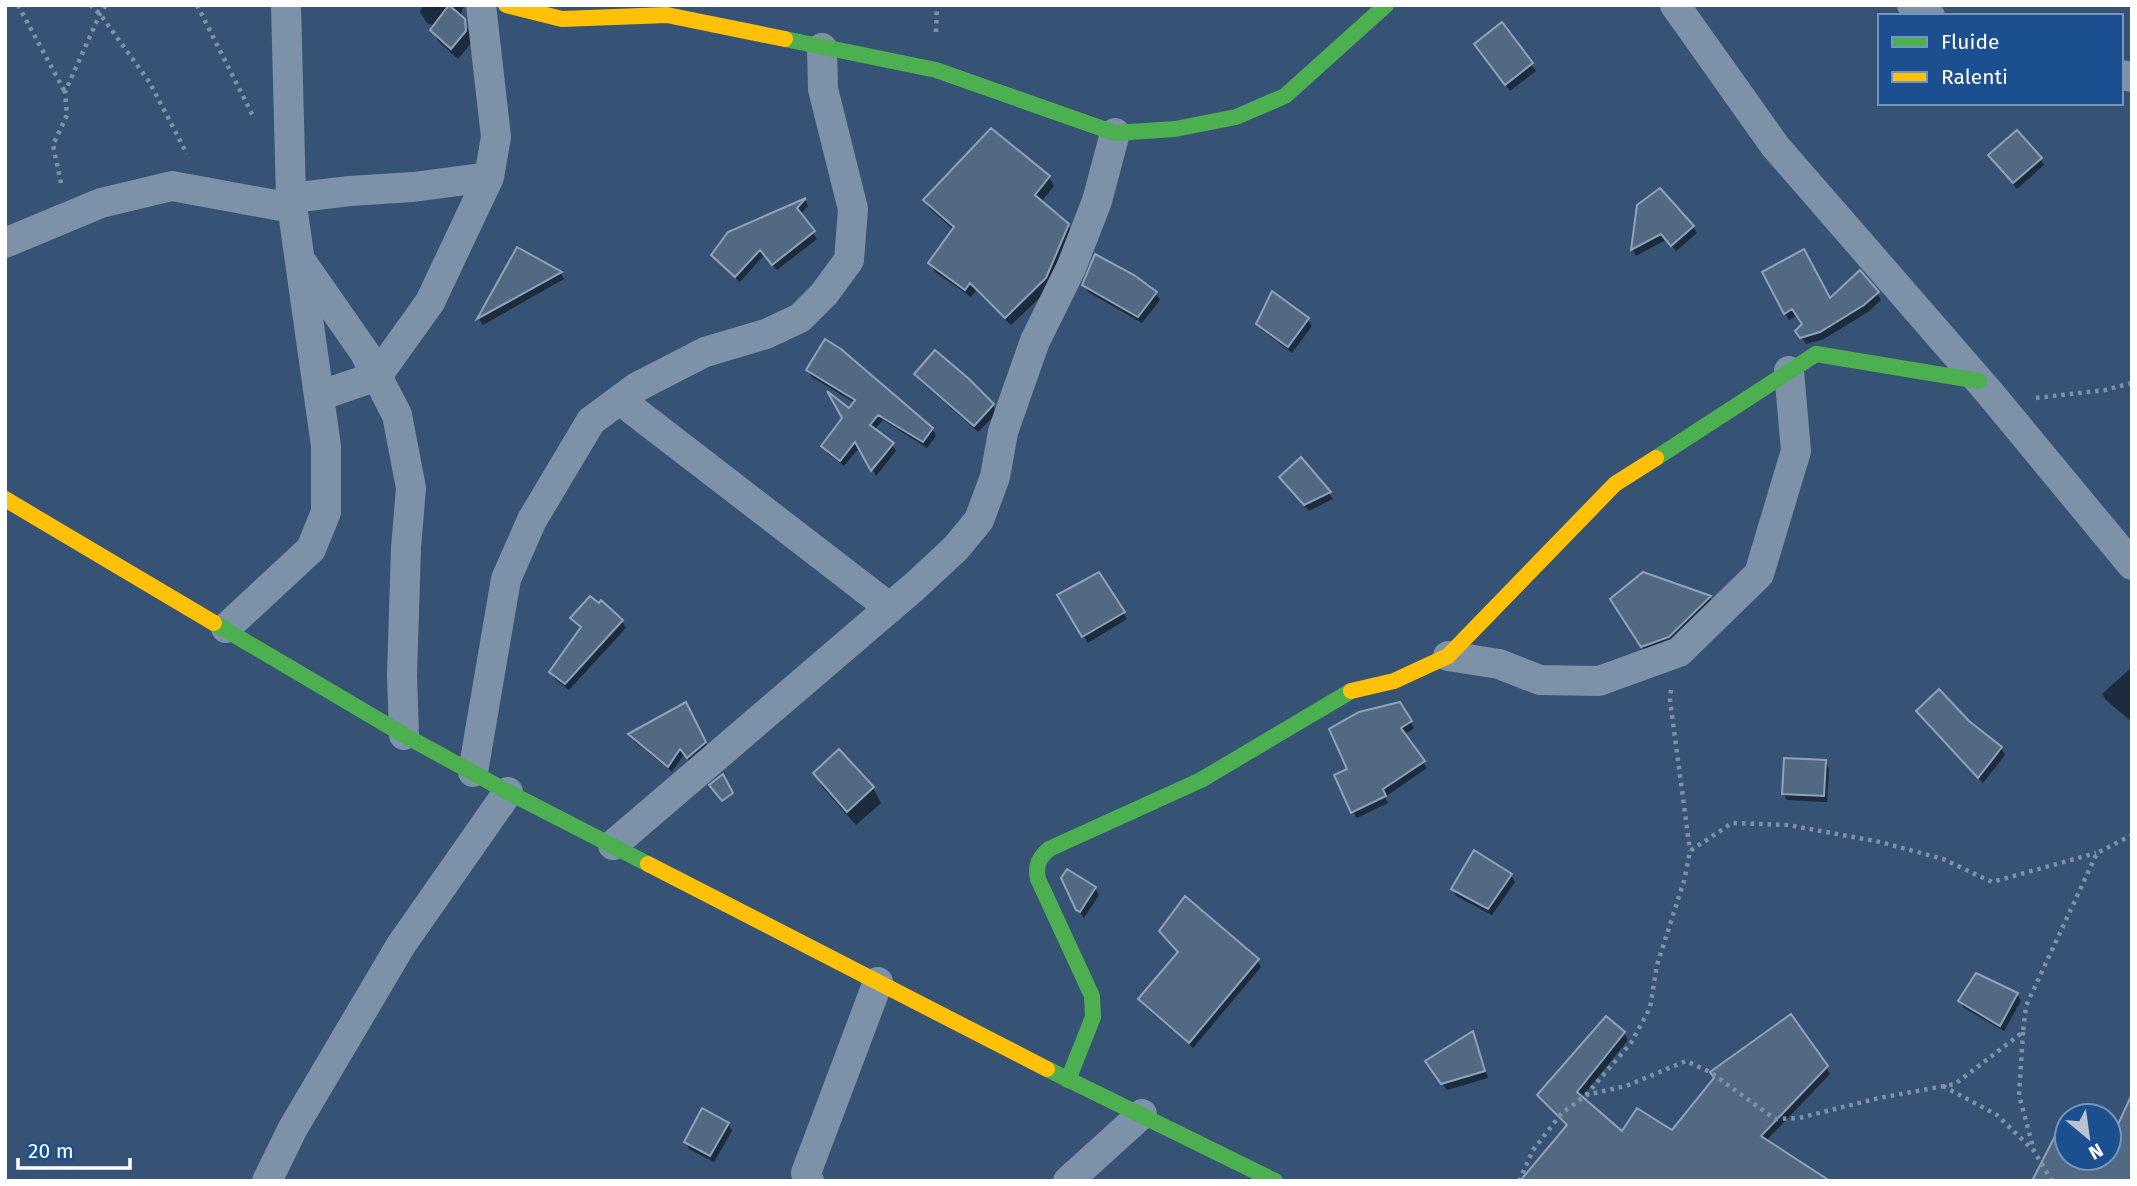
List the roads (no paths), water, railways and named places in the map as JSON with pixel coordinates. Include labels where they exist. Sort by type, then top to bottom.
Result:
[{"type":"street","points":[[226,628],[311,549],[326,512],[326,446],[291,203],[286,5]]},
{"type":"street","points":[[319,396],[377,376],[430,302],[489,177],[495,137],[481,5]]},
{"type":"street","points":[[506,5],[561,12],[637,11],[667,15],[936,70],[1115,133],[1175,130],[1236,117],[1285,96],[1386,5]]},
{"type":"street","points":[[1675,5],[1775,146],[1987,390],[2132,565]]},
{"type":"street","points":[[473,772],[506,579],[532,520],[591,421],[637,387],[705,352],[766,334],[800,318],[824,294],[849,260],[853,209],[823,89],[822,48]]},
{"type":"street","points":[[613,845],[890,608],[956,548],[979,520],[995,477],[1003,432],[1017,392],[1035,341],[1071,268],[1097,201],[1115,133]]},
{"type":"street","points":[[5,243],[101,203],[172,186],[291,203],[350,191],[413,187],[489,177]]},
{"type":"street","points":[[299,258],[365,353],[397,415],[411,488],[406,548],[402,675],[404,735]]},
{"type":"street","points":[[1068,1080],[1093,1017],[1094,1007],[1092,996],[1038,879],[1035,866],[1038,858],[1049,849],[1201,780],[1351,691],[1394,681],[1448,656],[1615,484],[1816,354],[1987,390]]},
{"type":"street","points":[[1448,656],[1499,664],[1540,680],[1599,681],[1679,652],[1759,574],[1796,451],[1789,371]]},
{"type":"street","points":[[620,400],[890,608]]},
{"type":"street","points":[[5,499],[404,735],[508,792],[1068,1080],[1275,1181]]},
{"type":"street","points":[[267,1181],[293,1128],[401,945],[508,792]]},
{"type":"street","points":[[809,1181],[806,1173],[878,982]]},
{"type":"street","points":[[1068,1181],[1142,1114]]}]
